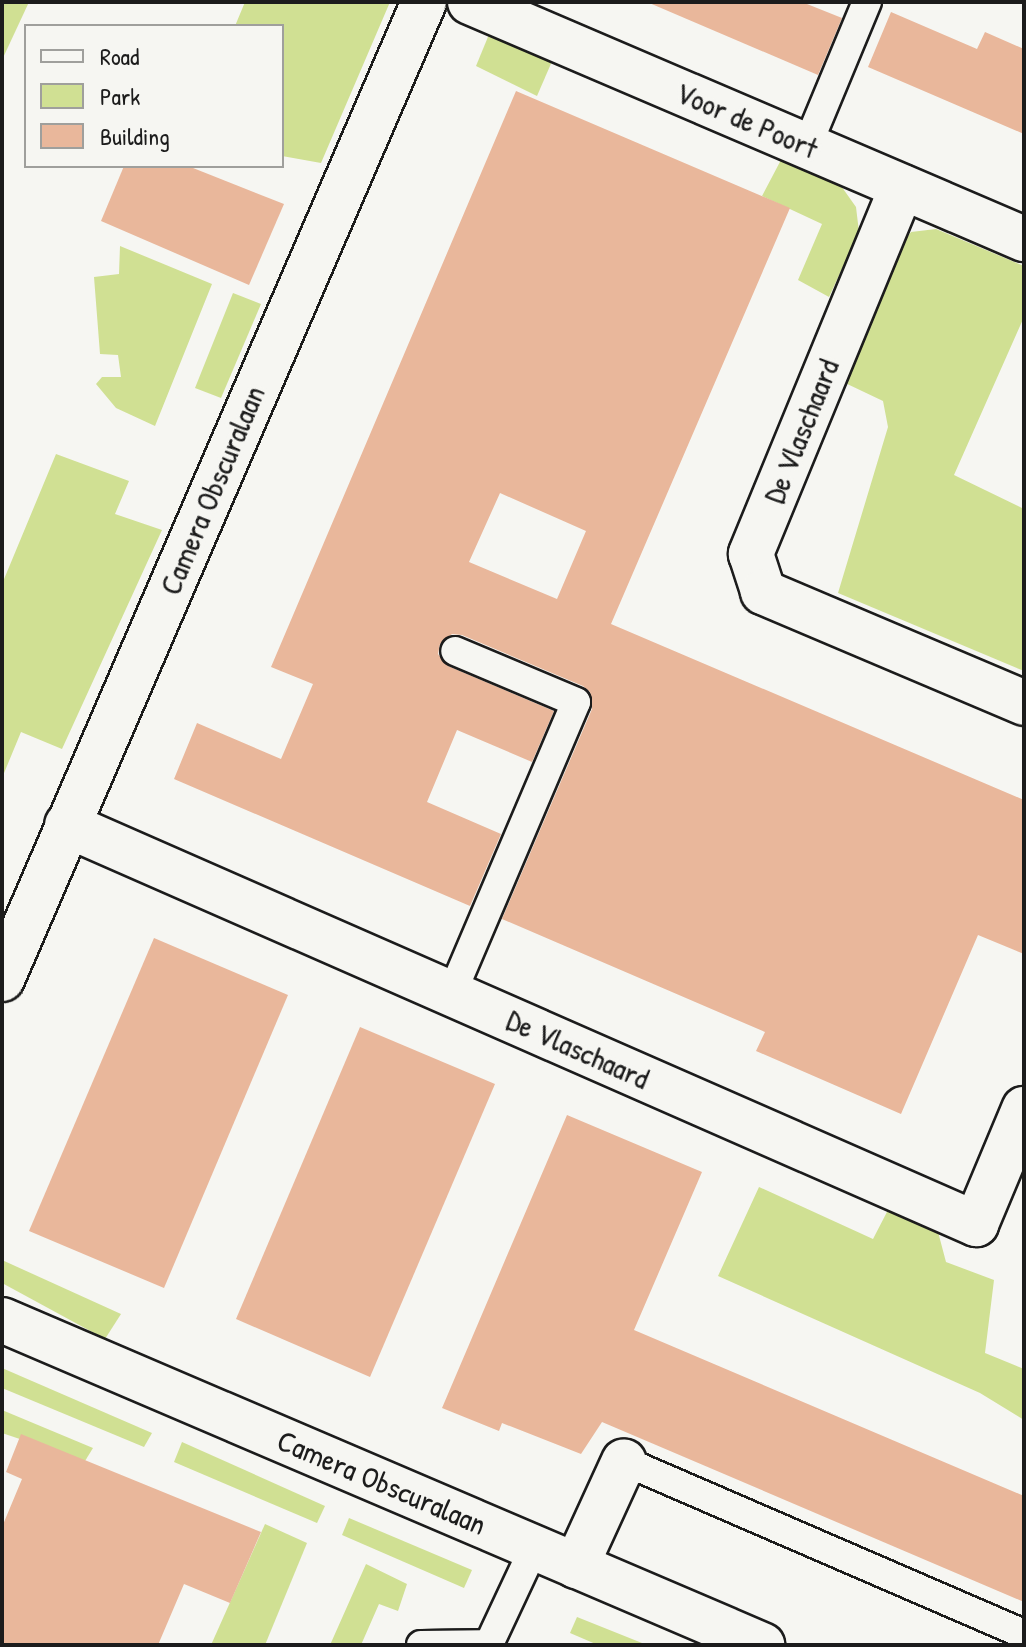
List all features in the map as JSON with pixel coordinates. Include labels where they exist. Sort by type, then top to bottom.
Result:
[{"type":"street","name":"Camera Obscuralaan","points":[[2,979],[424,2]]},
{"type":"street","name":"Voor de Poort","points":[[470,2],[1024,239]]},
{"type":"street","name":"De Vlaschaard","points":[[902,187],[751,554],[763,592],[1024,703]]},
{"type":"street","name":"De Vlaschaard","points":[[67,825],[976,1224],[1024,1109]]},
{"type":"street","name":"Camera Obscuralaan","points":[[2,1320],[762,1645]]},
{"type":"street","points":[[576,1566],[624,1461]]},
{"type":"lane","points":[[807,146],[867,2]]},
{"type":"lane","points":[[452,993],[576,702],[455,651]]},
{"type":"lane","points":[[624,1461],[1024,1634]]},
{"type":"lane","points":[[421,1645],[490,1644],[534,1548]]},
{"type":"green space","points":[[2,2],[29,2],[2,60]]},
{"type":"green space","points":[[245,2],[390,2],[321,163],[284,156],[284,24],[236,24]]},
{"type":"green space","points":[[490,32],[553,59],[537,96],[476,66]]},
{"type":"green space","points":[[782,158],[839,183],[856,207],[859,232],[829,297],[798,280],[822,224],[762,196]]},
{"type":"green space","points":[[936,229],[1024,266],[1024,317],[954,475],[1024,509],[1024,671],[838,593],[888,427],[883,401],[843,382],[894,255],[911,232]]},
{"type":"green space","points":[[120,246],[212,284],[155,426],[116,408],[96,384],[102,377],[121,377],[118,355],[100,354],[94,277],[119,274]]},
{"type":"green space","points":[[233,293],[261,304],[221,398],[195,388]]},
{"type":"green space","points":[[56,454],[129,481],[115,514],[162,530],[62,749],[21,732],[2,778],[2,584]]},
{"type":"green space","points":[[759,1187],[873,1239],[888,1210],[937,1228],[946,1262],[994,1280],[985,1353],[1024,1369],[1024,1420],[980,1393],[718,1276]]},
{"type":"green space","points":[[2,1260],[121,1314],[105,1339],[2,1283]]},
{"type":"green space","points":[[2,1368],[152,1433],[144,1447],[2,1388]]},
{"type":"green space","points":[[2,1410],[93,1448],[85,1461],[2,1433]]},
{"type":"green space","points":[[182,1442],[325,1506],[317,1523],[174,1462]]},
{"type":"green space","points":[[349,1518],[472,1570],[464,1588],[342,1535]]},
{"type":"green space","points":[[265,1524],[307,1543],[265,1645],[211,1645]]},
{"type":"green space","points":[[366,1564],[407,1584],[398,1611],[379,1604],[361,1645],[330,1645]]},
{"type":"green space","points":[[577,1617],[647,1645],[598,1645],[570,1633]]},
{"type":"building","points":[[647,2],[802,2],[842,18],[818,75]]},
{"type":"building","points":[[891,12],[977,49],[985,32],[1024,49],[1024,134],[868,67]]},
{"type":"building","points":[[516,91],[790,208],[611,624],[1024,800],[1024,954],[978,935],[901,1114],[756,1051],[765,1032],[502,919],[592,709],[590,692],[583,686],[462,635],[452,634],[440,644],[438,654],[448,666],[554,711],[532,762],[457,730],[427,802],[501,834],[470,906],[174,779],[197,723],[281,759],[313,684],[271,667]],"holes":[[[500,493],[586,531],[557,599],[469,562]]]},
{"type":"building","points":[[123,168],[193,168],[284,204],[249,285],[101,221]]},
{"type":"building","points":[[154,938],[288,995],[164,1288],[29,1231]]},
{"type":"building","points":[[360,1027],[495,1084],[370,1377],[236,1319]]},
{"type":"building","points":[[567,1115],[702,1172],[634,1330],[1024,1496],[1024,1602],[602,1422],[581,1454],[502,1423],[499,1431],[442,1408]]},
{"type":"building","points":[[21,1434],[261,1532],[230,1603],[184,1584],[158,1645],[2,1645],[2,1527],[22,1479],[6,1472]]}]
